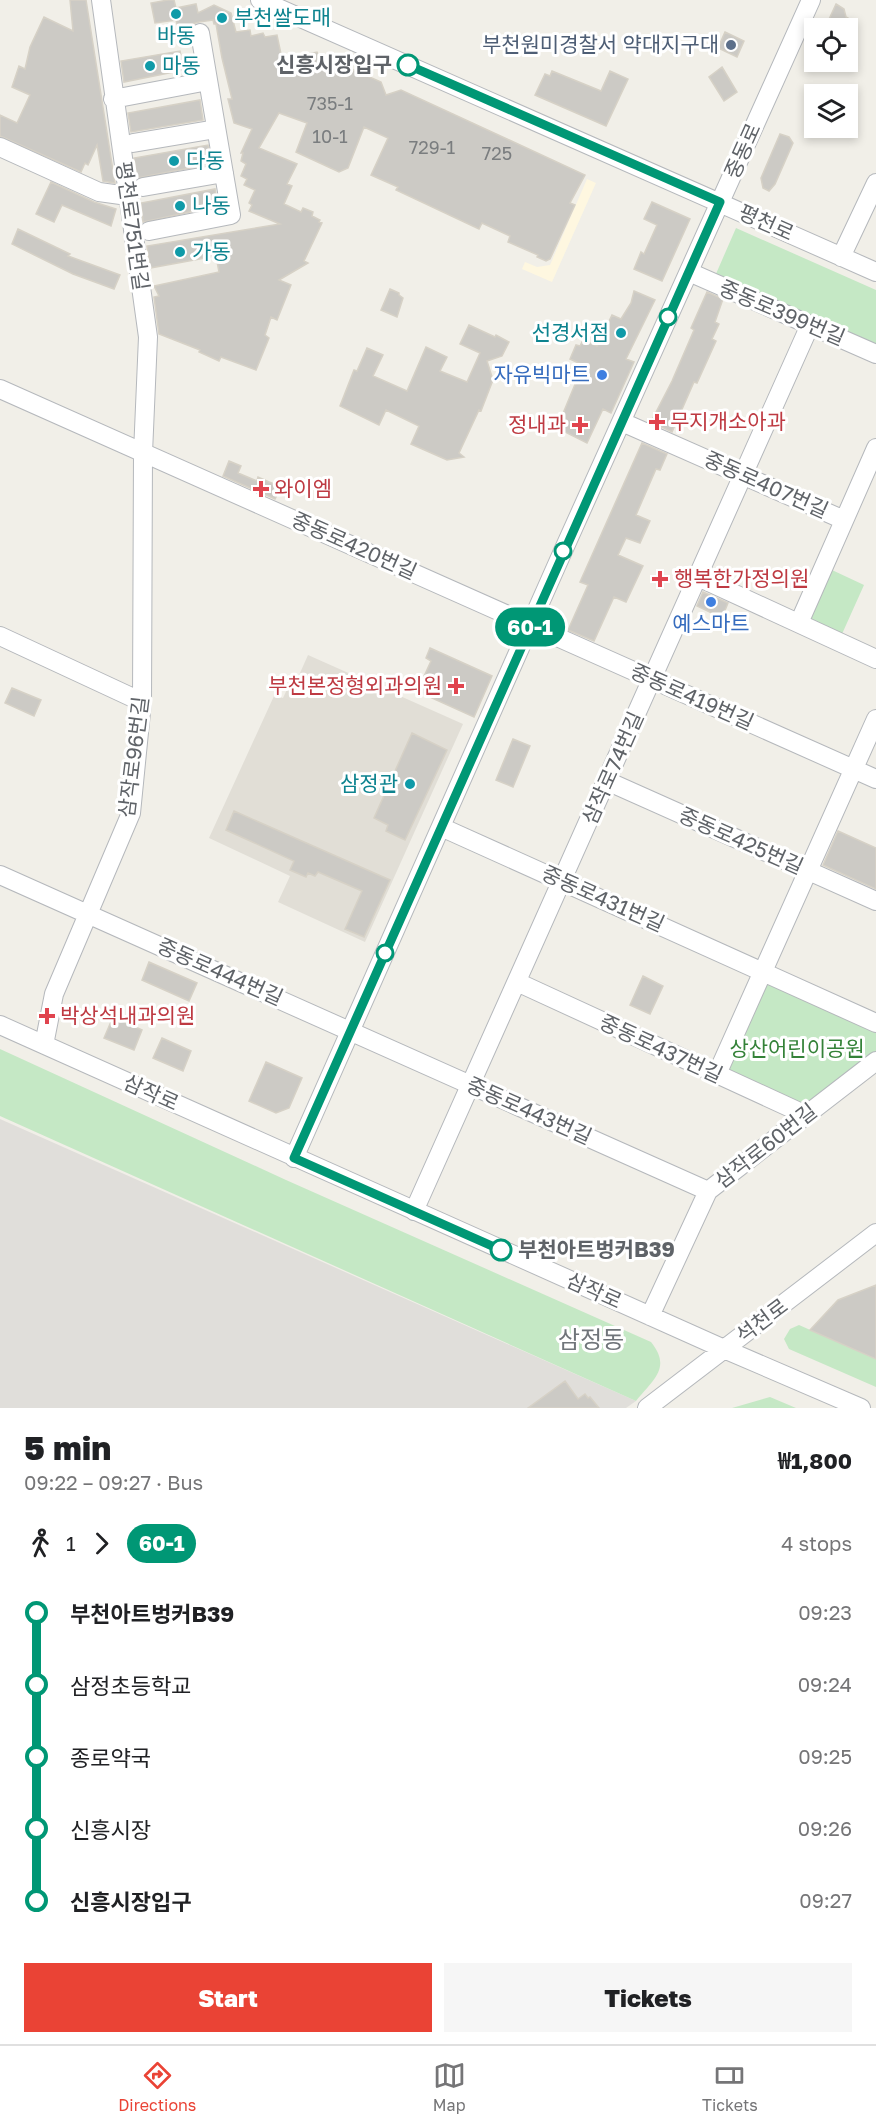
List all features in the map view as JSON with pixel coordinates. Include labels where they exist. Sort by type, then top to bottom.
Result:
[{"type":"street","name":"평천로751번길","points":[[101,0],[114,99],[135,192],[148,337],[143,453]]},
{"type":"street","name":"평천로","points":[[260,0],[876,272]]},
{"type":"street","name":"중동로","points":[[294,1158],[811,0]]},
{"type":"street","points":[[149,231],[231,215],[200,33]]},
{"type":"street","points":[[114,99],[208,81]]},
{"type":"street","points":[[133,143],[216,129]]},
{"type":"street","points":[[0,147],[99,192],[135,192],[224,173]]},
{"type":"street","points":[[841,257],[876,183]]},
{"type":"street","name":"중동로399번길","points":[[688,272],[876,354]]},
{"type":"street","name":"삼작로74번길","points":[[414,1211],[810,325]]},
{"type":"street","name":"중동로420번길","points":[[0,389],[531,625]]},
{"type":"street","name":"중동로407번길","points":[[622,422],[844,520]]},
{"type":"street","points":[[799,623],[876,448]]},
{"type":"street","name":"삼작로96번길","points":[[44,1045],[54,994],[131,813],[142,702],[143,453]]},
{"type":"street","points":[[698,577],[876,659]]},
{"type":"street","name":"중동로419번길","points":[[531,625],[876,779]]},
{"type":"street","points":[[0,636],[142,702]]},
{"type":"street","points":[[717,1074],[876,719]]},
{"type":"street","name":"중동로425번길","points":[[607,781],[876,902]]},
{"type":"street","name":"중동로431번길","points":[[441,827],[876,1023]]},
{"type":"street","name":"중동로444번길","points":[[0,875],[351,1030]]},
{"type":"street","name":"중동로437번길","points":[[517,982],[806,1115]]},
{"type":"street","name":"삼작로","points":[[0,1025],[294,1158],[861,1408]]},
{"type":"street","name":"중동로443번길","points":[[351,1030],[708,1191]]},
{"type":"street","name":"삼작로60번길","points":[[650,1316],[708,1191],[876,1061]]},
{"type":"street","name":"석천로","points":[[647,1408],[876,1233]]},
{"type":"shaded area","points":[[587,179],[596,183],[552,282],[522,269],[525,262],[537,267],[550,265]]},
{"type":"shaded area","points":[[308,655],[463,724],[365,942],[278,902],[290,876],[209,838],[274,696],[283,698],[291,681],[296,682]]},
{"type":"shaded area","points":[[0,1119],[636,1401],[626,1408],[0,1408]]},
{"type":"green space","points":[[736,228],[876,290],[876,354],[712,283]]},
{"type":"green space","points":[[832,570],[864,585],[842,634],[810,619]]},
{"type":"green space","name":"상산어린이공원","points":[[764,972],[876,1023],[876,1061],[806,1115],[717,1074]]},
{"type":"green space","points":[[0,1049],[286,1180],[651,1342],[660,1359],[658,1373],[636,1401],[0,1116]]},
{"type":"green space","points":[[799,1325],[876,1359],[876,1387],[789,1349],[784,1339],[790,1329]]},
{"type":"green space","points":[[770,1397],[796,1408],[732,1408]]},
{"type":"building","points":[[70,0],[86,0],[115,183],[103,181],[97,145],[88,165],[85,163],[81,172],[0,136],[0,115],[17,123],[30,95],[12,87],[19,66],[25,69],[30,47],[44,17],[73,31]]},
{"type":"building","points":[[174,0],[176,8],[196,4],[198,13],[214,5],[231,13],[236,32],[250,30],[251,36],[263,33],[265,37],[277,35],[281,54],[284,54],[285,59],[317,52],[321,60],[344,69],[345,66],[381,82],[386,95],[401,90],[585,175],[570,203],[575,205],[550,259],[546,261],[508,242],[510,236],[482,223],[479,229],[396,190],[398,187],[371,175],[388,138],[364,127],[348,168],[339,172],[296,152],[307,123],[279,113],[259,148],[297,164],[287,184],[292,186],[284,204],[301,212],[303,208],[313,212],[312,216],[322,223],[304,261],[308,263],[279,280],[291,285],[277,320],[271,317],[265,335],[269,338],[256,370],[221,357],[219,361],[199,352],[200,350],[159,334],[154,297],[159,296],[154,286],[219,272],[216,256],[150,268],[147,246],[280,224],[249,211],[252,205],[249,203],[255,190],[244,185],[247,179],[241,176],[246,164],[241,161],[243,153],[241,153],[252,129],[234,123],[228,99],[232,99],[216,24],[213,20],[178,28],[176,20],[155,23],[151,3]]},
{"type":"building","points":[[836,4],[844,9],[848,18],[830,18]]},
{"type":"building","name":"부천원미경찰서 약대지구대","points":[[725,32],[744,41],[737,57],[718,48]]},
{"type":"building","name":"마동","points":[[180,51],[184,70],[124,82],[121,61]]},
{"type":"building","points":[[722,67],[737,92],[724,101],[709,77]]},
{"type":"building","points":[[552,71],[601,91],[610,71],[628,79],[606,126],[535,95],[545,74],[550,76]]},
{"type":"building","points":[[200,100],[203,120],[131,132],[128,113]]},
{"type":"building","points":[[780,134],[789,137],[793,143],[775,184],[769,191],[763,188],[761,178]]},
{"type":"building","name":"다동","points":[[208,145],[211,164],[137,178],[134,158]]},
{"type":"building","points":[[51,182],[94,202],[116,209],[111,226],[62,205],[54,222],[36,214]]},
{"type":"building","name":"나동","points":[[215,189],[218,206],[143,222],[141,203]]},
{"type":"building","points":[[652,202],[690,219],[662,281],[634,269],[641,252],[644,254],[657,225],[644,219]]},
{"type":"building","points":[[18,229],[70,254],[68,256],[120,275],[114,289],[73,274],[12,244]]},
{"type":"building","points":[[390,289],[399,293],[403,298],[397,317],[381,310]]},
{"type":"building","points":[[634,291],[655,300],[626,359],[634,362],[611,413],[603,409],[587,443],[557,428],[583,365],[570,359],[576,345],[580,346],[582,342],[597,346],[612,315],[621,319],[631,303]]},
{"type":"building","points":[[707,292],[723,299],[715,322],[719,324],[712,339],[716,341],[697,383],[694,382],[672,432],[651,422],[694,330],[691,328]]},
{"type":"building","points":[[469,325],[509,342],[502,356],[487,361],[493,380],[481,411],[479,410],[459,453],[464,457],[447,460],[411,444],[419,426],[386,410],[379,425],[340,406],[354,370],[357,371],[367,348],[383,355],[373,376],[407,391],[426,347],[447,357],[440,371],[467,382],[480,353],[460,344]]},
{"type":"building","points":[[642,443],[667,454],[660,470],[656,469],[636,515],[650,521],[640,543],[626,538],[618,555],[643,566],[626,602],[614,597],[594,641],[568,630],[588,585],[580,582]]},
{"type":"building","points":[[229,461],[241,466],[238,473],[257,481],[258,477],[281,487],[275,499],[223,476]]},
{"type":"building","points":[[703,592],[728,603],[722,618],[697,606]]},
{"type":"building","points":[[430,648],[492,676],[474,717],[421,693],[421,683],[431,661],[426,658]]},
{"type":"building","points":[[12,688],[41,700],[34,716],[5,703]]},
{"type":"building","name":"삼정관","points":[[412,733],[447,750],[405,840],[386,831],[388,825],[374,818]]},
{"type":"building","points":[[513,739],[530,746],[513,787],[496,780]]},
{"type":"building","points":[[234,811],[390,880],[364,937],[345,929],[362,891],[318,872],[315,876],[308,873],[306,877],[290,870],[294,861],[226,830]]},
{"type":"building","points":[[838,831],[876,848],[876,889],[823,865]]},
{"type":"building","points":[[149,962],[197,983],[189,1001],[142,980]]},
{"type":"building","points":[[643,976],[663,986],[650,1014],[630,1005]]},
{"type":"building","points":[[113,1017],[142,1030],[134,1050],[104,1038]]},
{"type":"building","points":[[162,1038],[191,1051],[183,1071],[153,1058]]},
{"type":"building","points":[[266,1062],[302,1078],[289,1108],[276,1113],[249,1101]]},
{"type":"building","points":[[876,1285],[876,1359],[810,1330],[838,1300]]},
{"type":"building","points":[[565,1381],[578,1399],[585,1394],[599,1408],[528,1408]]},
{"type":"bus line","name":"60-1","points":[[408,65],[720,202],[294,1158],[501,1250]]},
{"type":"place","name":"바동","points":[[176,14]]},
{"type":"place","name":"부천쌀도매","points":[[222,18]]},
{"type":"place","name":"부천원미경찰서 약대지구대","points":[[731,45]]},
{"type":"place","name":"신흥시장입구","points":[[408,65]]},
{"type":"place","name":"마동","points":[[150,66]]},
{"type":"place","name":"다동","points":[[174,161]]},
{"type":"place","name":"나동","points":[[180,206]]},
{"type":"place","name":"가동","points":[[180,252]]},
{"type":"place","name":"선경서점","points":[[621,333]]},
{"type":"place","name":"자유빅마트","points":[[602,375]]},
{"type":"place","name":"무지개소아과","points":[[657,422]]},
{"type":"place","name":"정내과","points":[[580,425]]},
{"type":"place","name":"와이엠","points":[[261,489]]},
{"type":"place","name":"행복한가정의원","points":[[660,579]]},
{"type":"place","name":"예스마트","points":[[711,602]]},
{"type":"place","name":"부천본정형외과의원","points":[[456,686]]},
{"type":"place","name":"삼정관","points":[[410,784]]},
{"type":"place","name":"박상석내과의원","points":[[47,1016]]},
{"type":"place","name":"부천아트벙커B39","points":[[501,1250]]},
{"type":"district","name":"삼정동","points":[[591,1340]]}]
